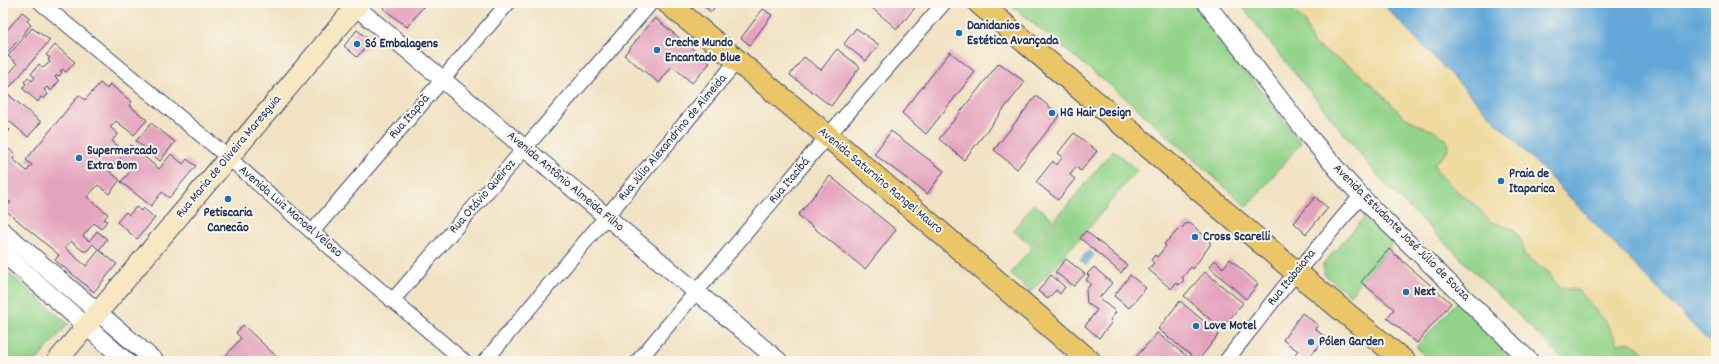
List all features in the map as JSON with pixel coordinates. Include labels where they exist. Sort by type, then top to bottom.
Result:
[{"type":"main road","name":"Avenida Saturnino Rangel Mauro","points":[[668,3],[737,62],[828,136],[1090,361]]},
{"type":"main road","points":[[979,3],[1297,273],[1404,361]]},
{"type":"main road","name":"Rua Maria de Oliveira Maresguia","points":[[57,361],[229,158],[355,4]]},
{"type":"street","name":"Avenida Luiz Manoel Veloso","points":[[41,3],[229,158],[312,232],[464,361]]},
{"type":"street","name":"Rua Itapoã","points":[[312,232],[508,3]]},
{"type":"street","name":"Rua Otávio Queiroz","points":[[392,300],[651,3]]},
{"type":"street","name":"Rua Itacibá","points":[[638,361],[828,136],[944,3]]},
{"type":"street","name":"Avenida Estudante José Júlio de Souza","points":[[1206,3],[1307,134],[1361,196],[1530,361]]},
{"type":"street","name":"Avenida Antônio Almeida Filho","points":[[355,4],[525,149],[779,361]]},
{"type":"street","name":"Rua Júlio Alexandrino de Almeida","points":[[485,361],[737,62]]},
{"type":"street","name":"Rua Itabaiana","points":[[1226,361],[1361,196]]},
{"type":"street","points":[[3,231],[49,270],[126,361]]},
{"type":"street","points":[[3,253],[38,283],[155,361]]},
{"type":"street","points":[[38,283],[49,270]]},
{"type":"green space","points":[[1008,3],[1050,3],[1052,5],[1053,3],[1194,3],[1301,143],[1247,207],[1122,95]]},
{"type":"green space","points":[[1240,3],[1286,3],[1305,22],[1313,44],[1353,68],[1383,95],[1403,116],[1421,126],[1437,132],[1449,143],[1448,150],[1434,163],[1456,190],[1475,205],[1491,222],[1513,229],[1522,242],[1524,255],[1549,272],[1559,288],[1578,290],[1608,325],[1618,344],[1629,342],[1642,350],[1651,361],[1565,361],[1383,182],[1268,40]]},
{"type":"green space","points":[[1113,150],[1137,170],[1089,228],[1031,292],[1010,274]]},
{"type":"green space","points":[[1034,204],[1053,219],[1031,245],[1013,230]]},
{"type":"green space","points":[[1366,216],[1371,217],[1395,241],[1350,295],[1324,274],[1323,264]]},
{"type":"green space","points":[[3,268],[68,324],[36,361],[3,361]]},
{"type":"green space","points":[[1458,301],[1517,361],[1432,361],[1416,347]]},
{"type":"green space","points":[[103,327],[143,361],[136,361],[100,330]]},
{"type":"sand","name":"Praia de Itaparica","points":[[1286,3],[1382,3],[1716,349],[1716,361],[1651,361],[1642,350],[1629,342],[1618,344],[1608,325],[1578,290],[1559,288],[1549,272],[1524,255],[1522,242],[1514,229],[1491,222],[1475,205],[1456,190],[1438,172],[1434,163],[1448,150],[1449,143],[1437,132],[1421,126],[1403,116],[1383,95],[1353,68],[1313,44],[1305,22]]},
{"type":"water","points":[[1382,3],[1716,3],[1716,349],[1394,16]]},
{"type":"water","points":[[1089,250],[1094,255],[1086,265],[1080,260]]},
{"type":"building","points":[[387,3],[426,3],[407,27],[383,8]]},
{"type":"building","points":[[700,3],[718,3],[711,12]]},
{"type":"building","points":[[789,3],[797,3],[794,7]]},
{"type":"building","points":[[866,3],[919,3],[897,29]]},
{"type":"building","points":[[763,9],[772,15],[750,45],[741,38]]},
{"type":"building","points":[[22,12],[30,18],[27,21],[31,25],[3,58],[3,35]]},
{"type":"building","name":"Creche Mundo Encantado Blue","points":[[655,18],[710,63],[692,83],[672,66],[659,83],[624,55]]},
{"type":"building","points":[[32,28],[50,40],[10,87],[3,81],[17,64],[8,56]]},
{"type":"building","points":[[856,28],[879,45],[866,61],[844,44]]},
{"type":"building","name":"Só Embalagens","points":[[357,30],[371,41],[357,57],[344,46]]},
{"type":"building","points":[[55,45],[75,62],[66,72],[62,69],[60,71],[62,72],[59,76],[57,75],[55,77],[59,81],[51,91],[47,87],[44,90],[48,94],[44,99],[41,97],[38,102],[22,88],[26,84],[24,82],[28,77],[32,81],[35,77],[31,74],[39,64],[43,68],[50,62],[48,60],[50,58],[46,55]]},
{"type":"building","points":[[837,49],[860,67],[831,106],[790,75],[804,57],[821,70]]},
{"type":"building","points":[[950,52],[975,72],[926,134],[902,113]]},
{"type":"building","points":[[999,63],[1025,82],[964,160],[939,139]]},
{"type":"building","points":[[100,83],[107,89],[110,84],[132,102],[129,105],[147,120],[134,135],[116,121],[110,127],[118,134],[112,141],[125,152],[131,145],[159,169],[171,154],[183,164],[187,159],[196,166],[169,198],[162,192],[151,206],[121,182],[133,168],[120,158],[109,171],[120,180],[109,194],[98,185],[87,197],[108,214],[104,219],[107,221],[101,229],[94,223],[83,236],[89,241],[97,231],[107,239],[99,250],[117,264],[94,292],[55,260],[59,255],[5,210],[11,202],[10,201],[6,206],[3,204],[3,144],[16,155],[13,159],[27,171],[32,165],[26,160],[79,95],[85,100]],"holes":[[[71,241],[83,251],[87,251],[93,244],[99,250],[86,266],[65,248]]]},
{"type":"building","points":[[3,90],[41,122],[28,137],[3,116]]},
{"type":"building","points":[[1036,96],[1060,115],[1017,169],[994,150]]},
{"type":"building","points":[[151,123],[175,142],[160,161],[136,141]]},
{"type":"building","points":[[3,125],[10,130],[3,138]]},
{"type":"building","points":[[891,131],[944,171],[927,194],[874,154]]},
{"type":"building","points":[[1074,133],[1097,151],[1081,171],[1076,167],[1070,175],[1075,179],[1058,200],[1036,182],[1053,161],[1056,165],[1063,157],[1058,153]]},
{"type":"building","points":[[830,176],[896,230],[865,269],[798,215]]},
{"type":"building","points":[[1315,197],[1328,208],[1306,234],[1294,223]]},
{"type":"building","points":[[136,207],[141,211],[143,208],[155,218],[137,239],[117,222],[126,212],[129,215]]},
{"type":"building","points":[[1190,223],[1210,241],[1210,245],[1193,269],[1191,267],[1182,278],[1184,280],[1179,285],[1176,283],[1171,289],[1148,269],[1154,263],[1151,260],[1155,255],[1157,257],[1166,246],[1164,244],[1180,228],[1181,229],[1185,224]]},
{"type":"building","points":[[1086,231],[1127,265],[1121,273],[1080,238]]},
{"type":"building","name":"Next","points":[[1389,249],[1451,303],[1417,343],[1387,318],[1394,309],[1361,282]]},
{"type":"building","points":[[1066,259],[1085,274],[1074,286],[1055,272]]},
{"type":"building","points":[[1230,259],[1258,284],[1246,299],[1209,267],[1215,260],[1223,268]]},
{"type":"building","points":[[1094,267],[1112,283],[1099,298],[1116,312],[1110,320],[1112,322],[1099,338],[1085,326],[1097,310],[1087,303],[1086,290],[1091,284],[1086,280],[1089,276],[1087,274]]},
{"type":"building","points":[[1205,272],[1243,303],[1221,329],[1184,296]]},
{"type":"building","points":[[1051,275],[1065,287],[1060,294],[1056,290],[1048,299],[1038,291]]},
{"type":"building","points":[[1130,275],[1146,288],[1129,308],[1114,296]]},
{"type":"building","points":[[1180,301],[1219,334],[1198,361],[1158,329]]},
{"type":"building","points":[[1302,313],[1318,325],[1315,329],[1325,337],[1307,361],[1304,361],[1295,354],[1298,351],[1283,340]]},
{"type":"building","points":[[243,325],[278,358],[275,361],[214,361],[216,358],[222,360],[241,338],[236,333]]},
{"type":"building","points":[[1157,333],[1193,361],[1140,361],[1136,357]]},
{"type":"place","name":"Danidanios Estética Avançada","points":[[959,33]]},
{"type":"place","name":"Só Embalagens","points":[[357,44]]},
{"type":"place","name":"Creche Mundo Encantado Blue","points":[[657,50]]},
{"type":"place","name":"HG Hair Design","points":[[1052,113]]},
{"type":"place","name":"Supermercado Extra Bom","points":[[79,158]]},
{"type":"place","name":"Praia de Itaparica","points":[[1501,181]]},
{"type":"place","name":"Petiscaria Canecão","points":[[228,199]]},
{"type":"place","name":"Cross Scarelli","points":[[1195,237]]},
{"type":"place","name":"Next","points":[[1406,292]]},
{"type":"place","name":"Love Motel","points":[[1196,326]]},
{"type":"place","name":"Pólen Garden","points":[[1311,342]]}]
